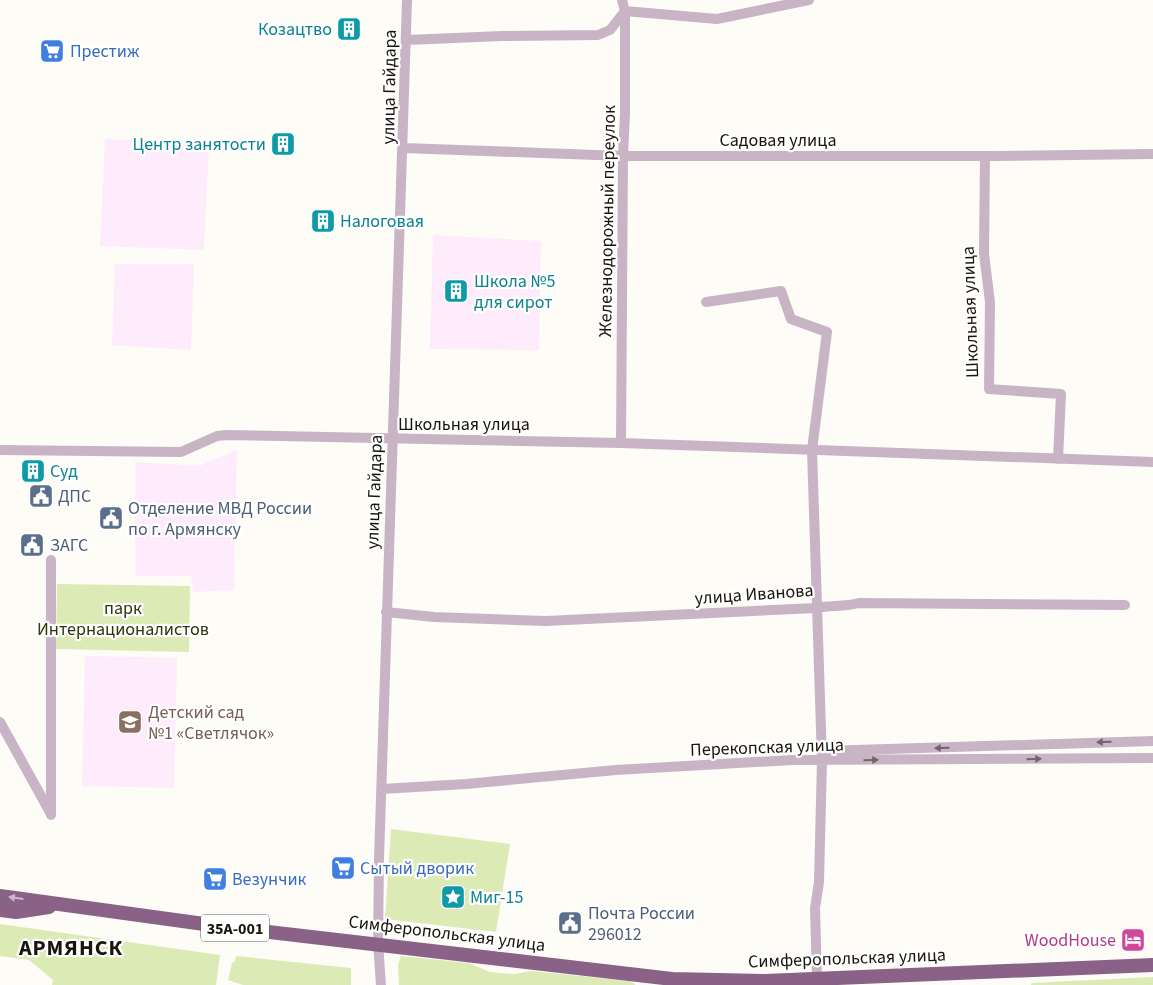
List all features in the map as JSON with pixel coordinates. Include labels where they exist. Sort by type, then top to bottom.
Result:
[{"type":"highway","name":"Симферопольская улица","points":[[0,896],[216,926],[378,943],[672,979],[754,981],[1153,965]]},
{"type":"highway","name":"Симферопольская улица","points":[[0,910],[16,912],[67,906]]},
{"type":"street","name":"улица Гайдара","points":[[381,985],[378,943],[386,612],[404,148],[407,0]]},
{"type":"street","name":"Железнодорожный переулок","points":[[621,443],[622,156],[625,114],[625,11],[622,0]]},
{"type":"street","points":[[407,40],[502,36],[598,35],[610,30],[625,11],[717,19],[810,0]]},
{"type":"street","name":"Садовая улица","points":[[404,148],[622,156],[1153,154]]},
{"type":"street","name":"Школьная улица","points":[[984,156],[984,254],[990,302],[989,389],[1061,394],[1058,459]]},
{"type":"street","points":[[706,302],[781,291],[791,319],[827,332],[812,450],[822,756],[819,882],[815,908],[817,979]]},
{"type":"street","name":"Школьная улица","points":[[0,450],[181,452],[217,436],[227,435],[392,440],[621,443],[1153,462]]},
{"type":"street","points":[[0,722],[51,815],[51,560]]},
{"type":"street","name":"улица Иванова","points":[[386,612],[434,617],[546,620],[816,608],[830,605],[845,607],[859,603],[1125,605]]},
{"type":"street","name":"Перекопская улица","points":[[382,789],[466,784],[626,770],[792,760],[822,756],[1153,741]]},
{"type":"street","name":"Перекопская улица","points":[[822,756],[1153,758]]},
{"type":"shaded area","points":[[105,139],[209,144],[204,250],[100,246]]},
{"type":"shaded area","points":[[433,235],[541,241],[539,350],[430,349]]},
{"type":"shaded area","points":[[115,264],[194,264],[191,350],[112,345]]},
{"type":"shaded area","points":[[237,450],[234,590],[193,592],[191,576],[135,576],[135,462],[199,466]]},
{"type":"shaded area","name":"Детский сад №1 «Светлячок»","points":[[85,656],[177,658],[174,788],[82,786]]},
{"type":"green space","name":"парк Интернационалистов","points":[[57,584],[190,586],[189,652],[56,649]]},
{"type":"green space","points":[[391,829],[510,844],[496,932],[385,919]]},
{"type":"green space","points":[[0,924],[220,955],[216,985],[52,985],[53,980],[29,960],[0,956]]},
{"type":"green space","points":[[236,956],[351,968],[351,985],[243,985],[228,980],[232,963],[235,961]]},
{"type":"green space","points":[[401,956],[469,963],[490,972],[514,974],[531,971],[629,981],[636,985],[399,985],[398,965]]},
{"type":"green space","points":[[1153,977],[1153,985],[1031,985],[1031,983]]},
{"type":"place","name":"Козацтво","points":[[349,29]]},
{"type":"place","name":"Престиж","points":[[52,51]]},
{"type":"place","name":"Центр занятости","points":[[283,144]]},
{"type":"place","name":"Налоговая","points":[[323,221]]},
{"type":"place","name":"Школа №5 для сирот","points":[[456,291]]},
{"type":"place","name":"Суд","points":[[33,471]]},
{"type":"place","name":"ДПС","points":[[41,496]]},
{"type":"place","name":"Отделение МВД России по г. Армянску","points":[[111,518]]},
{"type":"place","name":"ЗАГС","points":[[32,545]]},
{"type":"place","name":"Детский сад №1 «Светлячок»","points":[[130,722]]},
{"type":"place","name":"Сытый дворик","points":[[343,868]]},
{"type":"place","name":"Везунчик","points":[[215,879]]},
{"type":"place","name":"Миг-15","points":[[453,897]]},
{"type":"place","name":"Почта России 296012","points":[[570,923]]},
{"type":"place","name":"WoodHouse","points":[[1133,940]]},
{"type":"district","name":"АРМЯНСК","points":[[71,947]]}]
